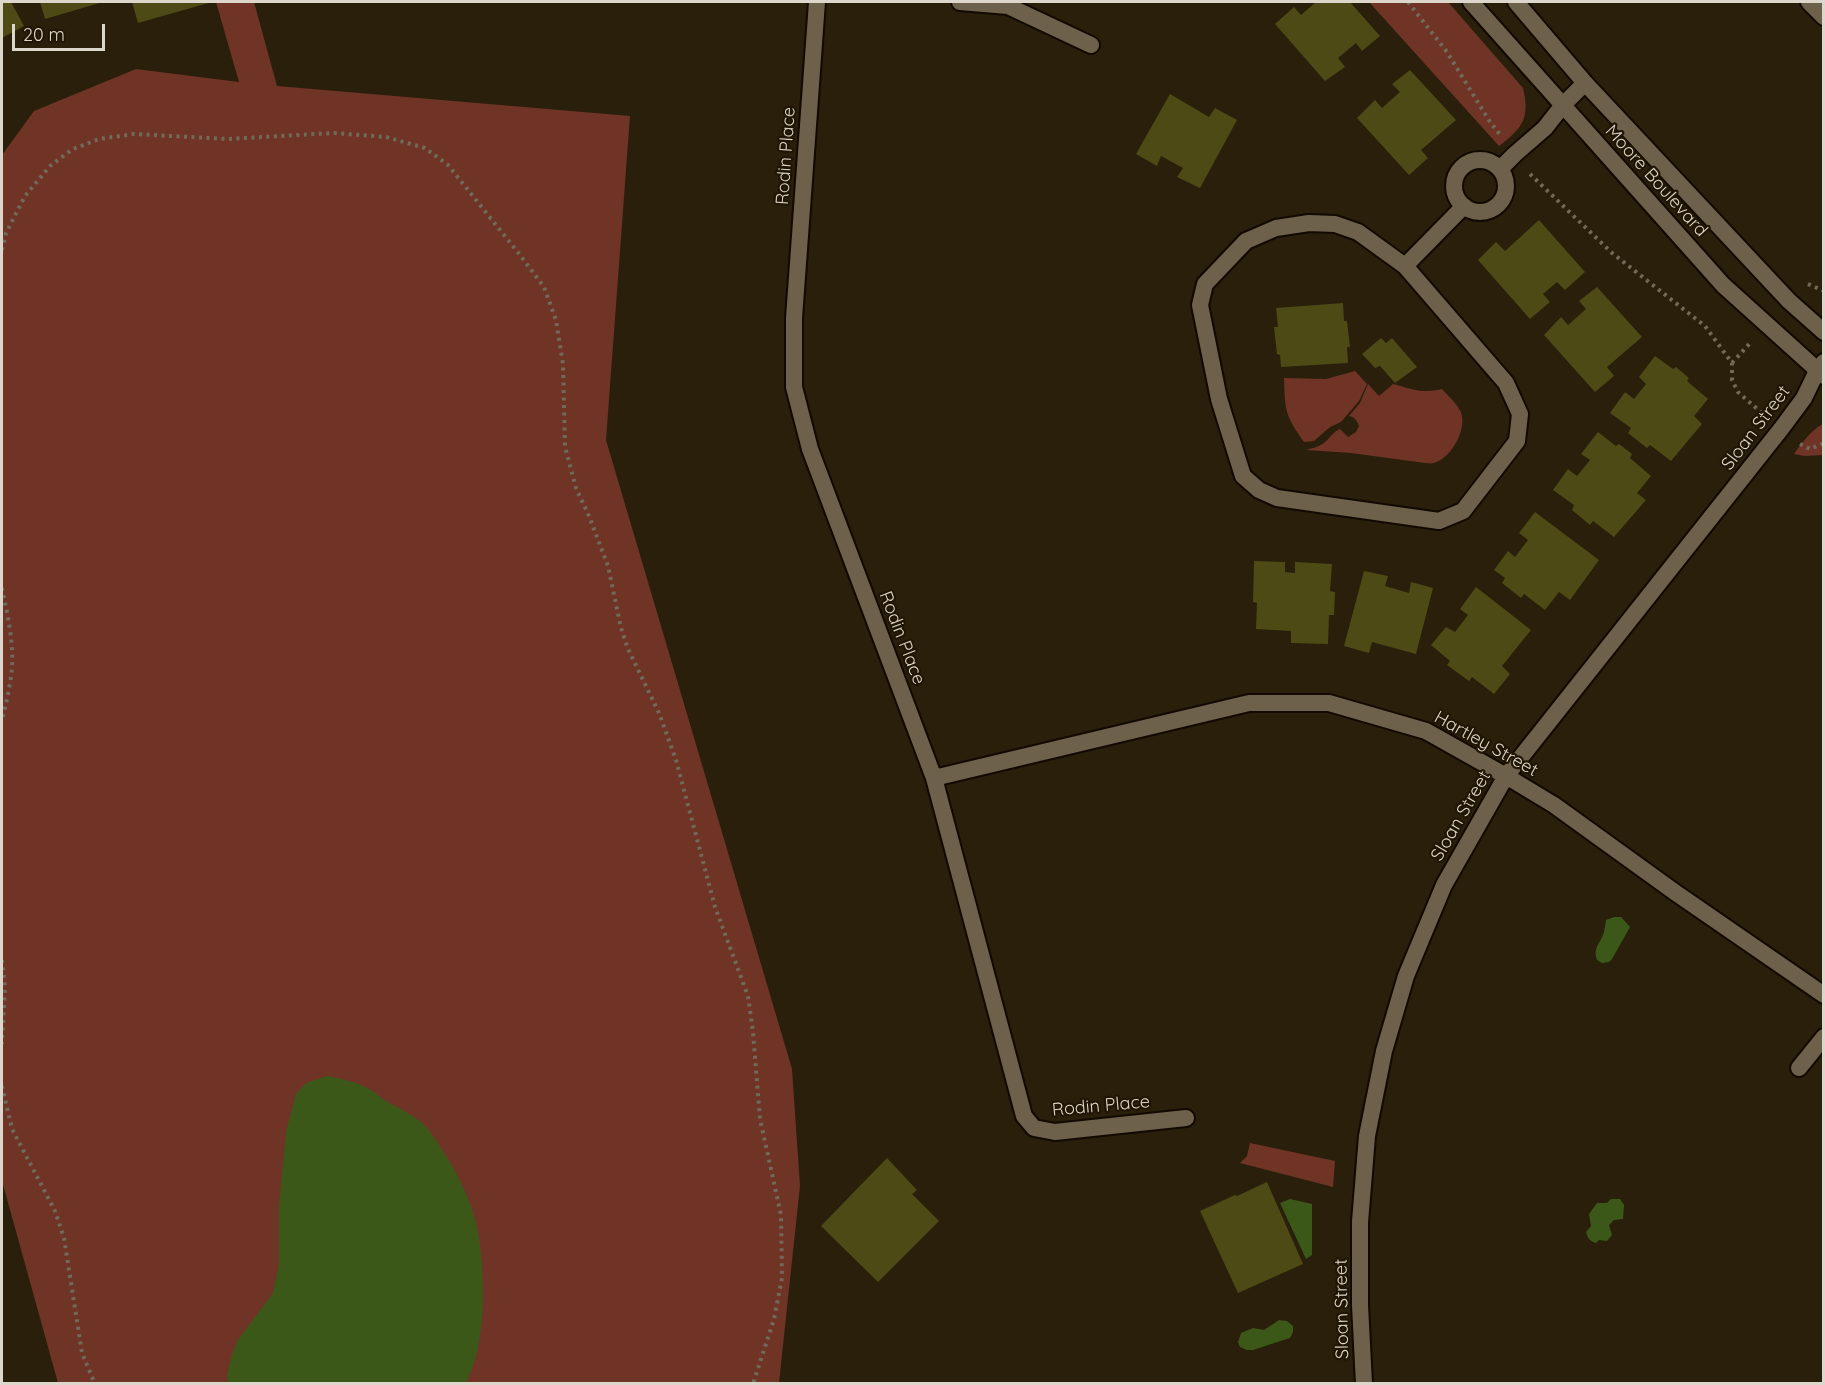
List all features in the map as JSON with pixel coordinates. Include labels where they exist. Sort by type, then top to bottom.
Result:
[{"type":"street","name":"Rodin Place","points":[[818,2],[794,318],[794,387],[810,449],[934,778],[1024,1116],[1034,1128],[1055,1132],[1186,1118]]},
{"type":"street","points":[[960,2],[1008,6],[1091,45]]},
{"type":"street","name":"Moore Boulevard","points":[[1471,2],[1723,285],[1821,370]]},
{"type":"street","name":"Moore Boulevard","points":[[1516,2],[1585,82],[1788,301],[1824,332]]},
{"type":"street","points":[[1809,2],[1824,17]]},
{"type":"street","points":[[1500,170],[1545,128],[1585,82]]},
{"type":"street","points":[[1479,160],[1494,164],[1500,170],[1504,177],[1505,193],[1496,206],[1480,212],[1472,211],[1458,200],[1454,191],[1454,182],[1462,167],[1479,160]]},
{"type":"street","points":[[1406,266],[1464,206]]},
{"type":"street","points":[[1309,223],[1335,224],[1358,232],[1406,266],[1506,383],[1520,414],[1517,441],[1462,511],[1439,521],[1277,498],[1259,490],[1242,476],[1219,399],[1200,305],[1205,284],[1246,241],[1276,228],[1309,223]]},
{"type":"street","name":"Sloan Street","points":[[1364,1383],[1360,1305],[1360,1222],[1367,1136],[1384,1051],[1406,976],[1444,885],[1506,776],[1781,429],[1821,370]]},
{"type":"street","name":"Hartley Street","points":[[934,778],[1249,703],[1329,703],[1426,731],[1506,776],[1554,805],[1824,995]]},
{"type":"street","points":[[1799,1068],[1824,1037]]},
{"type":"path","points":[[1408,2],[1447,52],[1490,122],[1528,172],[1612,253],[1705,326],[1732,363],[1732,380],[1738,392],[1758,411]]},
{"type":"path","points":[[2,250],[6,233],[25,196],[50,166],[73,149],[99,139],[134,134],[227,139],[334,133],[386,137],[425,148],[448,165],[544,287],[556,320],[563,364],[565,447],[576,488],[608,566],[621,628],[628,649],[659,713],[676,760],[715,907],[748,996],[760,1119],[781,1215],[782,1278],[774,1319],[753,1383]]},
{"type":"path","points":[[1803,286],[1809,284],[1824,291]]},
{"type":"path","points":[[1732,363],[1751,342]]},
{"type":"path","points":[[1800,444],[1810,449],[1824,443]]},
{"type":"path","points":[[2,588],[13,651],[2,721]]},
{"type":"path","points":[[2,960],[5,987],[2,1044]]},
{"type":"path","points":[[2,1086],[12,1129],[55,1211],[63,1238],[82,1353],[95,1383]]},
{"type":"shaded area","points":[[216,2],[254,2],[277,86],[630,116],[606,440],[792,1069],[800,1186],[779,1383],[58,1383],[2,1181],[2,155],[34,111],[136,69],[239,82]]},
{"type":"shaded area","points":[[1369,2],[1448,2],[1523,88],[1525,115],[1514,134],[1499,146]]},
{"type":"shaded area","points":[[1355,371],[1367,384],[1359,401],[1341,422],[1330,427],[1314,441],[1304,442],[1287,412],[1284,378],[1326,379]]},
{"type":"shaded area","points":[[1368,384],[1379,396],[1393,384],[1422,391],[1442,389],[1457,405],[1462,416],[1456,444],[1446,456],[1434,463],[1306,450],[1323,444],[1340,429],[1348,437],[1356,432],[1359,426],[1354,418],[1349,416],[1360,403]]},
{"type":"shaded area","points":[[1823,424],[1823,455],[1794,454],[1811,433]]},
{"type":"shaded area","points":[[1621,917],[1630,927],[1612,959],[1602,963],[1597,960],[1596,949],[1604,933],[1606,920]]},
{"type":"shaded area","points":[[327,1076],[366,1087],[421,1122],[458,1176],[476,1222],[483,1290],[480,1338],[475,1361],[466,1383],[228,1383],[227,1376],[237,1341],[273,1293],[279,1263],[279,1205],[286,1132],[296,1094],[306,1083]]},
{"type":"shaded area","points":[[1250,1143],[1335,1161],[1333,1187],[1240,1163],[1247,1156]]},
{"type":"shaded area","points":[[1290,1199],[1312,1204],[1312,1255],[1306,1259],[1280,1203]]},
{"type":"shaded area","points":[[1611,1199],[1620,1199],[1624,1205],[1623,1219],[1614,1220],[1609,1225],[1612,1235],[1607,1241],[1599,1240],[1596,1243],[1589,1239],[1586,1232],[1591,1226],[1589,1214],[1597,1203],[1607,1203]]},
{"type":"shaded area","points":[[1279,1320],[1287,1321],[1293,1326],[1290,1338],[1253,1350],[1240,1347],[1238,1342],[1241,1333],[1253,1328],[1264,1330]]},
{"type":"building","points":[[2,2],[11,2],[24,26],[2,38]]},
{"type":"building","points":[[40,2],[103,2],[45,19]]},
{"type":"building","points":[[132,2],[212,2],[138,23]]},
{"type":"building","points":[[1316,2],[1350,2],[1380,36],[1362,51],[1356,43],[1338,58],[1345,67],[1325,81],[1275,24],[1294,7],[1301,15]]},
{"type":"building","points":[[1410,70],[1456,120],[1421,150],[1428,158],[1409,175],[1357,118],[1375,100],[1382,108],[1400,92],[1392,84]]},
{"type":"building","points":[[1170,94],[1209,117],[1215,108],[1237,120],[1200,188],[1177,177],[1183,168],[1161,156],[1157,166],[1136,154]]},
{"type":"building","points":[[1539,220],[1585,272],[1565,290],[1557,282],[1543,294],[1550,302],[1530,319],[1478,260],[1496,242],[1505,251]]},
{"type":"building","points":[[1597,287],[1642,337],[1607,367],[1614,376],[1595,392],[1544,335],[1561,317],[1568,325],[1586,309],[1579,301]]},
{"type":"building","points":[[1343,303],[1344,321],[1347,321],[1350,347],[1347,347],[1348,363],[1281,367],[1274,327],[1278,327],[1276,308]]},
{"type":"building","points":[[1381,338],[1386,343],[1392,338],[1417,367],[1395,383],[1380,366],[1375,368],[1362,354]]},
{"type":"building","points":[[1655,356],[1673,369],[1676,367],[1689,378],[1687,381],[1708,399],[1694,416],[1702,424],[1671,461],[1650,445],[1647,448],[1628,433],[1631,428],[1610,413],[1625,392],[1634,399],[1646,384],[1639,377]]},
{"type":"building","points":[[1598,432],[1616,446],[1619,444],[1632,454],[1630,458],[1651,476],[1637,493],[1646,500],[1614,537],[1593,521],[1590,525],[1572,510],[1574,505],[1553,490],[1568,469],[1577,476],[1590,460],[1581,454]]},
{"type":"building","points":[[1535,512],[1599,560],[1570,600],[1559,592],[1545,610],[1524,594],[1521,598],[1502,583],[1505,578],[1494,570],[1508,551],[1515,557],[1528,540],[1519,533]]},
{"type":"building","points":[[1254,561],[1285,562],[1285,572],[1295,573],[1295,562],[1332,564],[1330,591],[1335,592],[1334,615],[1329,615],[1328,644],[1291,643],[1291,631],[1256,629],[1257,603],[1253,602]]},
{"type":"building","points":[[1364,571],[1388,576],[1385,586],[1409,593],[1411,582],[1433,588],[1416,654],[1372,642],[1369,653],[1344,646]]},
{"type":"building","points":[[1476,587],[1531,630],[1502,666],[1510,674],[1494,694],[1472,677],[1469,681],[1447,665],[1450,661],[1431,645],[1446,627],[1455,632],[1468,615],[1460,609]]},
{"type":"building","points":[[887,1158],[917,1190],[912,1194],[939,1221],[878,1282],[821,1226]]},
{"type":"building","points":[[1267,1182],[1303,1264],[1238,1293],[1200,1211]]}]
